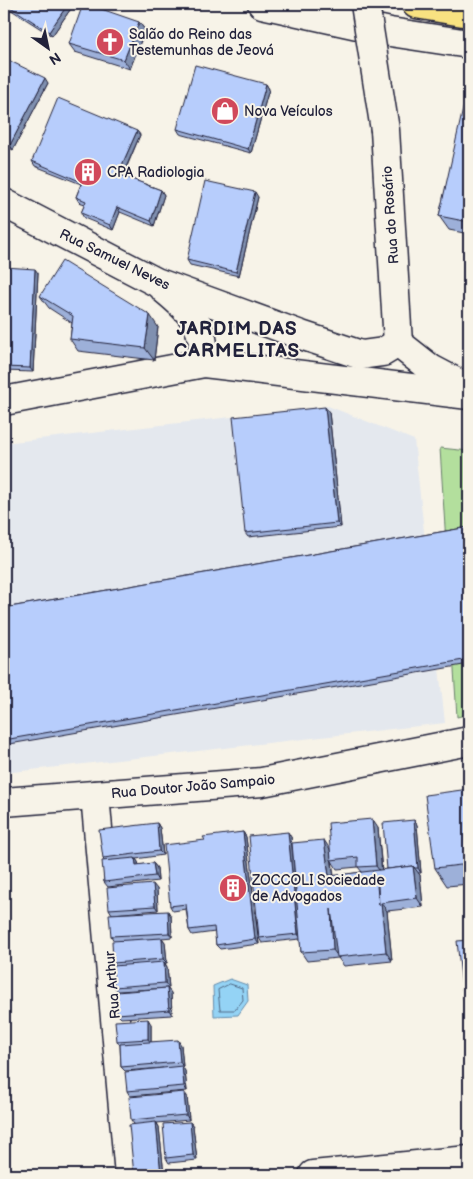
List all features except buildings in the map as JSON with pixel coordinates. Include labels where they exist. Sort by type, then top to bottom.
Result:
[{"type":"main road","points":[[416,4],[469,13]]},
{"type":"street","points":[[262,4],[390,32],[469,44]]},
{"type":"street","name":"Rua do Rosário","points":[[365,4],[385,130],[398,343]]},
{"type":"street","name":"Rua Samuel Neves","points":[[4,203],[156,282],[360,355],[383,352],[398,343]]},
{"type":"street","points":[[156,282],[187,308],[197,321],[204,341],[204,363]]},
{"type":"street","points":[[398,343],[431,369],[469,389]]},
{"type":"street","points":[[4,401],[204,363],[469,395]]},
{"type":"street","name":"Rua Doutor João Sampaio","points":[[4,802],[262,782],[469,741]]},
{"type":"street","name":"Rua Arthur","points":[[95,794],[129,1175]]},
{"type":"street","points":[[313,1175],[469,1160]]},
{"type":"shaded area","points":[[328,406],[414,440],[445,723],[4,773],[4,443]]},
{"type":"green space","points":[[440,448],[469,451],[469,714],[457,717]]},
{"type":"water","points":[[230,979],[247,985],[248,1001],[238,1015],[214,1016],[213,986]]},
{"type":"place","name":"Salão do Reino das Testemunhas de Jeová","points":[[110,42]]},
{"type":"place","name":"Nova Veículos","points":[[225,111]]},
{"type":"place","name":"CPA Radiologia","points":[[88,172]]},
{"type":"place","name":"ZOCCOLI Sociedade de Advogados","points":[[233,888]]},
{"type":"district","name":"JARDIM DAS CARMELITAS","points":[[237,339]]}]
